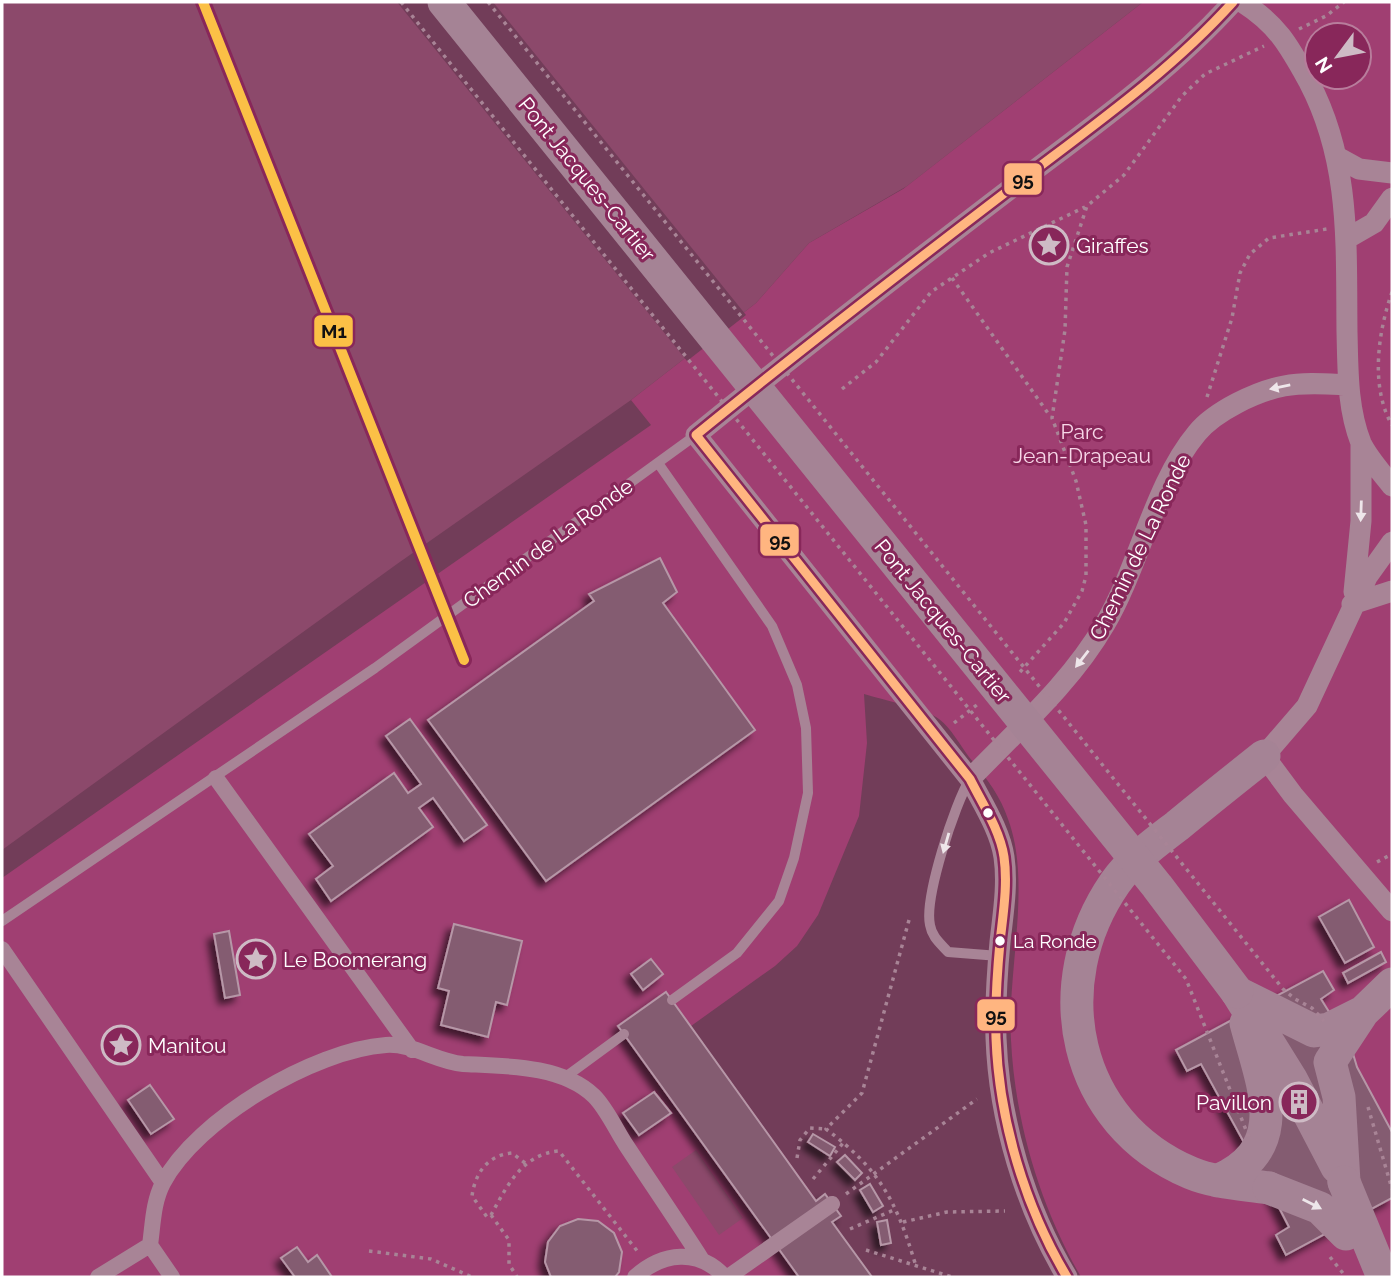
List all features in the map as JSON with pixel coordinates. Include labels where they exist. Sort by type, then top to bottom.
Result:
[{"type":"main road","name":"Pont Jacques-Cartier","points":[[444,2],[1157,886],[1237,992],[1291,1079],[1344,1182],[1383,1277]]},
{"type":"main road","points":[[1264,756],[1127,867],[1092,921],[1078,969],[1075,1013],[1078,1037],[1097,1085],[1117,1116],[1146,1146],[1182,1169],[1217,1181],[1269,1188],[1320,1208],[1346,1234],[1377,1277]]},
{"type":"main road","points":[[1344,1182],[1339,1097],[1332,1080],[1330,1062],[1363,1012],[1392,984]]},
{"type":"main road","points":[[1237,992],[1314,1031],[1329,1030],[1363,1012]]},
{"type":"main road","points":[[1217,1181],[1237,1171],[1252,1158],[1262,1142],[1266,1125],[1263,1088],[1237,992]]},
{"type":"street","points":[[1067,1277],[1041,1228],[1012,1142],[1001,1088],[996,1040],[999,956],[1006,888],[1004,855],[994,827],[970,779],[696,435],[810,341],[1128,98],[1198,41],[1233,2]]},
{"type":"street","points":[[1242,2],[1269,8],[1315,93],[1339,158],[1348,238],[1348,386],[1361,443],[1361,521],[1352,604]]},
{"type":"street","points":[[1339,158],[1359,169],[1392,173]]},
{"type":"street","points":[[1348,238],[1374,223],[1391,201]]},
{"type":"street","name":"Chemin de La Ronde","points":[[970,779],[1087,654],[1124,590],[1167,486],[1198,432],[1264,391],[1297,384],[1348,386]]},
{"type":"street","points":[[1361,443],[1392,486]]},
{"type":"street","points":[[1392,542],[1352,604],[1322,681],[1307,706],[1264,756],[1293,795],[1392,911]]},
{"type":"street","points":[[1352,604],[1392,592]]},
{"type":"street","points":[[216,778],[412,1050]]},
{"type":"street","points":[[2,949],[163,1184]]},
{"type":"street","points":[[172,1277],[150,1245],[155,1205],[163,1184],[180,1158],[253,1095],[283,1078],[357,1051],[388,1045],[458,1063],[513,1066],[564,1077],[594,1096],[702,1260],[727,1277],[832,1204]]},
{"type":"street","points":[[98,1277],[150,1245]]},
{"type":"street","points":[[635,1277],[649,1265],[675,1256],[702,1260]]},
{"type":"lane","name":"Chemin de La Ronde","points":[[2,920],[216,778],[375,668],[696,435]]},
{"type":"lane","points":[[658,463],[772,626],[797,685],[806,728],[808,793],[794,858],[779,901],[737,953],[672,1000]]},
{"type":"lane","name":"Chemin de La Ronde","points":[[970,779],[959,796],[936,879],[929,909],[929,924],[933,936],[948,951],[999,956]]},
{"type":"lane","points":[[564,1077],[624,1034]]},
{"type":"path","name":"Pont Jacques-Cartier","points":[[401,2],[1186,979],[1250,1140]]},
{"type":"path","name":"Pont Jacques-Cartier","points":[[488,2],[1283,989],[1312,1008],[1324,1021]]},
{"type":"path","points":[[842,389],[876,362],[931,292],[989,253],[1087,206],[1124,175],[1182,96],[1205,74],[1326,16],[1344,2]]},
{"type":"path","points":[[1052,418],[1065,330],[1064,288],[1067,267],[1087,206]]},
{"type":"path","points":[[1198,432],[1232,318],[1240,273],[1251,254],[1269,238],[1294,232],[1327,229],[1348,238]]},
{"type":"path","points":[[952,278],[1052,418],[1076,481],[1086,525],[1086,576],[1082,591],[1064,623],[1017,675]]},
{"type":"path","points":[[1392,294],[1381,332],[1379,384],[1386,414],[1392,425]]},
{"type":"path","points":[[947,729],[983,701]]},
{"type":"path","points":[[1373,865],[1392,854]]},
{"type":"path","points":[[826,1129],[862,1093],[909,920]]},
{"type":"path","points":[[832,1204],[977,1099]]},
{"type":"path","points":[[1366,1103],[1392,1189]]},
{"type":"path","points":[[797,1157],[800,1140],[810,1128],[826,1129],[844,1142],[876,1173],[903,1222],[915,1264]]},
{"type":"path","points":[[813,1179],[844,1142]]},
{"type":"path","points":[[491,1215],[515,1174],[525,1163],[545,1152],[559,1151],[649,1265]]},
{"type":"path","points":[[491,1215],[487,1217],[472,1196],[478,1174],[499,1154],[512,1153],[525,1163]]},
{"type":"path","points":[[1386,1162],[1392,1165]]},
{"type":"path","points":[[850,1229],[896,1209]]},
{"type":"path","points":[[903,1222],[947,1212],[1005,1211]]},
{"type":"path","points":[[491,1215],[509,1240],[509,1264],[517,1277]]},
{"type":"path","points":[[866,1250],[952,1277]]},
{"type":"path","points":[[369,1251],[432,1259],[472,1277]]},
{"type":"green space","name":"Parc Jean-Drapeau","points":[[1143,2],[1392,2],[1392,1277],[1081,1277],[1053,1222],[1032,1163],[1013,1071],[1011,1013],[1018,871],[1015,844],[1008,819],[992,786],[943,723],[925,712],[864,694],[867,743],[859,816],[818,915],[797,946],[775,966],[691,1026],[872,1277],[2,1277],[2,878],[651,425],[631,400],[756,303],[809,243],[903,189]]},
{"type":"shaded area","points":[[2,2],[1143,2],[907,186],[809,243],[756,303],[631,400],[397,564],[2,850]]},
{"type":"shaded area","points":[[696,1150],[743,1218],[719,1235],[672,1167]]},
{"type":"pier","points":[[397,2],[493,2],[746,315],[687,361]]},
{"type":"building","points":[[660,558],[677,592],[663,603],[755,730],[546,881],[428,720],[594,601],[589,594]]},
{"type":"building","points":[[410,719],[487,825],[464,841],[433,798],[419,808],[433,827],[331,901],[316,879],[333,866],[309,834],[394,773],[408,793],[421,784],[386,736]]},
{"type":"building","points":[[1349,900],[1374,947],[1345,963],[1319,917]]},
{"type":"building","points":[[454,924],[522,941],[507,1005],[496,1002],[488,1037],[441,1025],[449,991],[438,988]]},
{"type":"building","points":[[229,931],[240,995],[225,998],[214,934]]},
{"type":"building","points":[[1381,952],[1386,962],[1348,983],[1343,973]]},
{"type":"building","points":[[651,959],[663,974],[643,990],[631,974]]},
{"type":"building","name":"Pavillon","points":[[1323,971],[1334,990],[1321,999],[1351,1047],[1357,1067],[1392,1132],[1392,1198],[1286,1255],[1276,1235],[1289,1227],[1269,1188],[1201,1064],[1187,1071],[1176,1050]]},
{"type":"building","points":[[666,992],[816,1201],[825,1194],[841,1216],[832,1222],[872,1277],[799,1277],[618,1026]]},
{"type":"building","points":[[150,1085],[174,1119],[151,1134],[128,1100]]},
{"type":"building","points":[[654,1092],[671,1113],[639,1135],[623,1113]]},
{"type":"building","points":[[813,1134],[835,1147],[830,1156],[808,1142]]},
{"type":"building","points":[[845,1155],[862,1173],[855,1180],[837,1162]]},
{"type":"building","points":[[870,1184],[883,1206],[873,1212],[860,1190]]},
{"type":"building","points":[[578,1219],[598,1221],[614,1233],[622,1252],[619,1272],[615,1277],[551,1277],[545,1262],[548,1242],[560,1226]]},
{"type":"building","points":[[887,1220],[891,1243],[881,1245],[877,1222]]},
{"type":"building","points":[[297,1247],[308,1262],[317,1255],[332,1277],[295,1277],[281,1258]]},
{"type":"transit line","name":"M1","points":[[203,2],[464,660]]},
{"type":"transit line","name":"95","points":[[1067,1277],[1027,1192],[1002,1100],[996,1014],[1005,878],[1004,857],[995,827],[970,779],[696,435],[1126,100],[1182,53],[1233,2]]},
{"type":"place","name":"Giraffes","points":[[1049,245]]},
{"type":"place","name":"La Ronde","points":[[1000,941]]},
{"type":"place","name":"Le Boomerang","points":[[256,959]]},
{"type":"place","name":"Manitou","points":[[121,1045]]},
{"type":"place","name":"Pavillon","points":[[1299,1102]]}]
